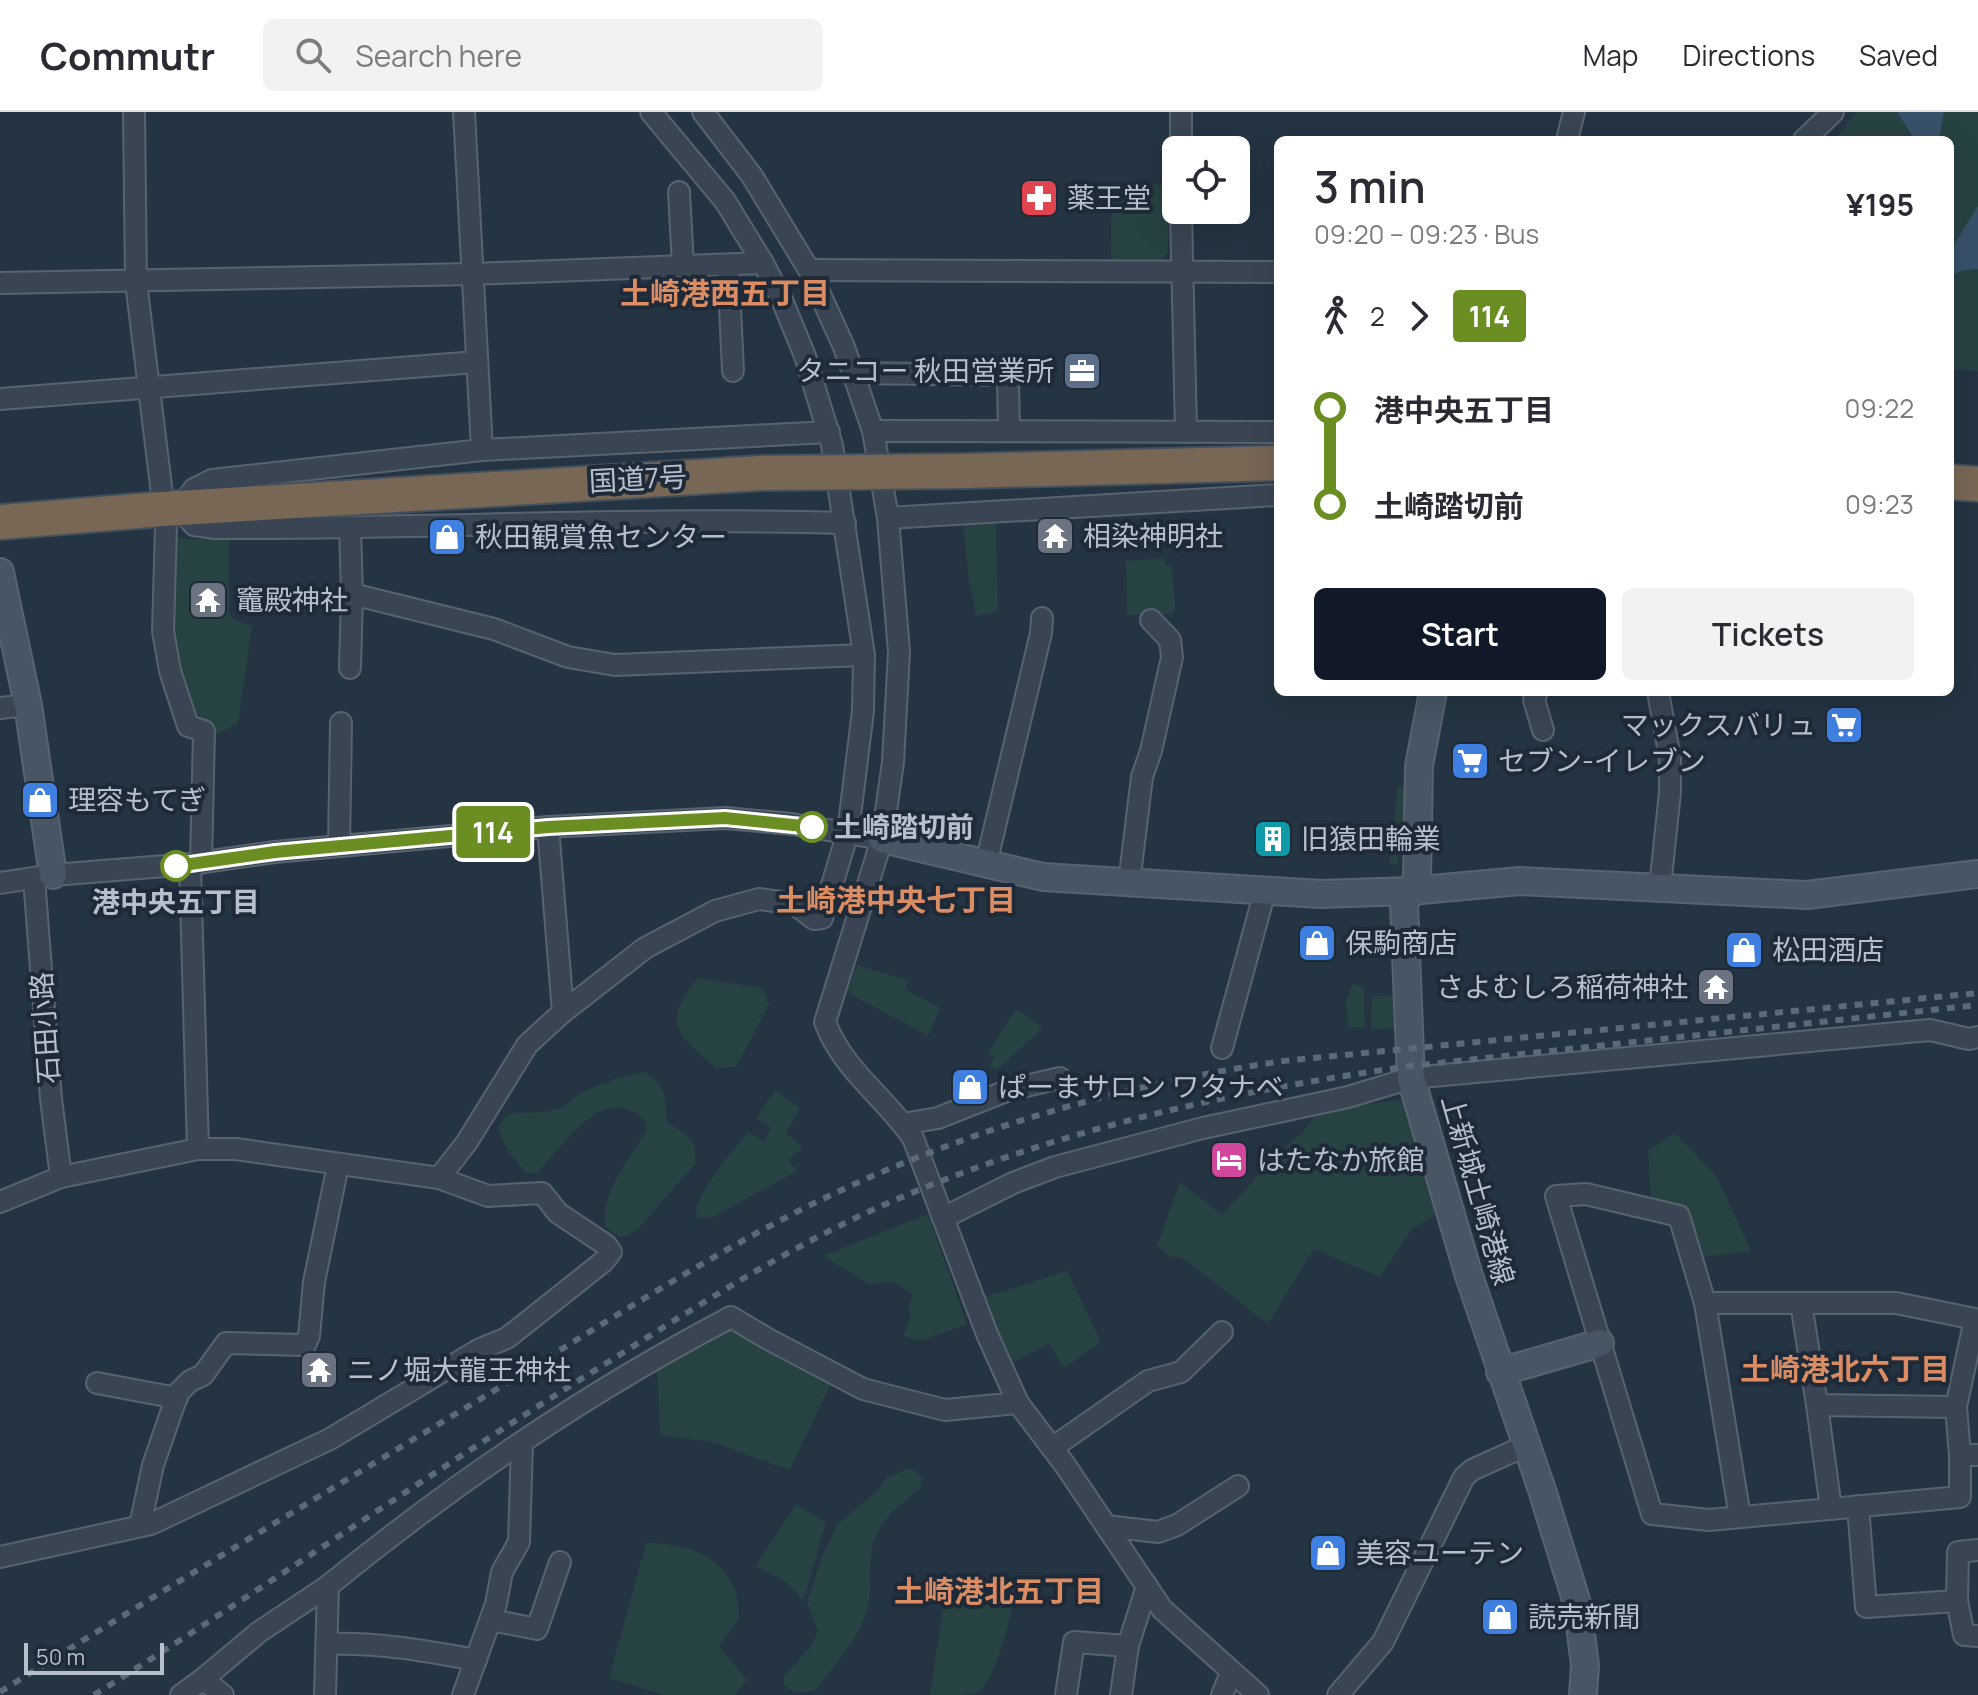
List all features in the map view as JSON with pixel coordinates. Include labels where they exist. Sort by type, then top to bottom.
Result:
[{"type":"highway","name":"国道7号","points":[[0,522],[171,508],[762,473],[1274,463]]},
{"type":"highway","points":[[1954,482],[1978,484]]},
{"type":"street","points":[[134,112],[136,282],[171,508],[166,527],[163,631],[170,671],[188,726],[204,731],[196,864],[198,1149]]},
{"type":"street","points":[[464,112],[482,450]]},
{"type":"street","points":[[439,1178],[467,1142],[527,1045],[563,1012],[645,948],[728,906],[759,899],[794,904],[814,919],[822,918],[848,832],[863,711],[864,655],[829,432],[805,356],[763,263],[725,201],[651,112]]},
{"type":"street","points":[[703,112],[752,176],[809,270],[853,373],[873,431],[888,518],[899,652],[897,722],[882,839],[825,1022],[853,1070],[913,1138],[987,1334],[1018,1403],[1162,1609],[1258,1695]]},
{"type":"street","points":[[1181,112],[1181,136]]},
{"type":"street","points":[[1568,136],[1574,112]]},
{"type":"street","points":[[1808,136],[1833,112]]},
{"type":"street","points":[[679,192],[683,266]]},
{"type":"street","points":[[1181,224],[1186,432]]},
{"type":"street","points":[[0,283],[473,274],[763,263]]},
{"type":"street","points":[[728,265],[733,371]]},
{"type":"street","points":[[809,270],[1274,272]]},
{"type":"street","points":[[0,399],[477,362]]},
{"type":"street","points":[[853,373],[1001,375],[1008,381],[1009,430]]},
{"type":"street","points":[[873,431],[1274,432]]},
{"type":"street","points":[[171,508],[194,489],[212,480],[482,450],[829,432]]},
{"type":"street","points":[[888,518],[1274,495]]},
{"type":"street","points":[[171,508],[194,525],[215,528],[741,520],[845,523]]},
{"type":"street","points":[[350,528],[350,668]]},
{"type":"street","points":[[0,572],[28,705],[43,876]]},
{"type":"street","points":[[352,594],[494,629],[568,657],[615,665],[864,655]]},
{"type":"street","points":[[986,864],[1042,618]]},
{"type":"street","points":[[1129,883],[1142,777],[1151,751],[1172,657],[1170,640],[1151,620]]},
{"type":"street","name":"上新城土崎港線","points":[[1432,696],[1419,766],[1417,879],[1404,904],[1411,1078],[1469,1276],[1577,1603],[1585,1665],[1583,1695]]},
{"type":"street","points":[[1536,696],[1543,730]]},
{"type":"street","points":[[1659,696],[1670,758],[1670,792],[1660,887]]},
{"type":"street","points":[[0,708],[28,705]]},
{"type":"street","points":[[339,846],[341,723]]},
{"type":"street","points":[[0,883],[43,876],[196,864],[339,846],[548,827],[725,818],[848,832],[1043,877],[1321,894],[1410,891],[1520,881],[1807,895],[1978,874]]},
{"type":"street","points":[[548,827],[563,1012]]},
{"type":"street","name":"石田小路","points":[[43,876],[51,1099],[61,1177]]},
{"type":"street","points":[[1222,1048],[1265,891]]},
{"type":"street","points":[[943,1218],[1013,1183],[1055,1167],[1203,1128],[1348,1097],[1411,1078],[1930,1030],[1969,1039],[1978,1037]]},
{"type":"street","points":[[903,1124],[938,1118],[1009,1090],[1060,1078]]},
{"type":"street","points":[[0,1202],[61,1177],[198,1149],[236,1149],[439,1178],[488,1196],[542,1193],[558,1213],[606,1245],[611,1252],[604,1261],[507,1338],[480,1349],[330,1439],[151,1524],[0,1557]]},
{"type":"street","points":[[140,1526],[153,1465],[178,1393],[190,1381],[203,1375],[226,1343],[305,1345],[309,1336],[314,1282],[338,1165]]},
{"type":"street","points":[[1705,1303],[1896,1303],[1975,1319],[1956,1407],[1969,1455],[1960,1497],[1709,1520],[1652,1514],[1556,1196],[1586,1194],[1679,1216],[1705,1303],[1740,1517]]},
{"type":"street","points":[[1801,1303],[1831,1509]]},
{"type":"street","points":[[181,1695],[259,1632],[328,1586],[436,1500],[655,1356],[731,1317],[863,1389],[945,1410],[1018,1403]]},
{"type":"street","points":[[1052,1448],[1148,1381],[1181,1372],[1222,1332]]},
{"type":"street","points":[[1500,1372],[1600,1343]]},
{"type":"street","points":[[97,1383],[177,1398]]},
{"type":"street","points":[[1817,1405],[1956,1407]]},
{"type":"street","points":[[463,1695],[491,1620],[502,1572],[519,1542],[522,1443]]},
{"type":"street","points":[[1338,1695],[1383,1642],[1464,1477],[1472,1470],[1525,1446]]},
{"type":"street","points":[[1106,1526],[1158,1532],[1177,1525],[1238,1486]]},
{"type":"street","points":[[1858,1506],[1866,1607],[1957,1601]]},
{"type":"street","points":[[1978,1550],[1958,1552],[1957,1601],[1964,1635],[1978,1636]]},
{"type":"street","points":[[491,1620],[537,1629],[560,1562]]},
{"type":"street","points":[[325,1695],[328,1586]]},
{"type":"street","points":[[1121,1695],[1128,1646],[1147,1586]]},
{"type":"street","points":[[1066,1695],[1074,1642],[1128,1646]]},
{"type":"street","points":[[327,1644],[398,1647],[476,1660]]},
{"type":"street","points":[[1222,1695],[1231,1673]]},
{"type":"street","points":[[203,1679],[223,1695]]},
{"type":"green space","points":[[1856,112],[1978,112],[1978,371],[1954,369],[1954,136],[1838,136]]},
{"type":"green space","points":[[1112,184],[1162,185],[1162,224],[1168,224],[1168,252],[1160,261],[1111,260]]},
{"type":"green space","points":[[996,522],[998,611],[976,616],[963,525]]},
{"type":"green space","points":[[174,538],[229,540],[229,614],[237,621],[252,626],[238,723],[217,734],[188,726],[172,678]]},
{"type":"green space","points":[[1164,558],[1165,564],[1172,566],[1175,608],[1172,614],[1127,615],[1126,561]]},
{"type":"green space","points":[[1398,786],[1409,788],[1405,834],[1397,865],[1389,864]]},
{"type":"green space","points":[[857,965],[909,981],[905,989],[940,1008],[928,1036],[847,992]]},
{"type":"green space","points":[[698,978],[763,988],[769,1005],[736,1067],[716,1068],[691,1046],[678,1027],[679,1006]]},
{"type":"green space","points":[[1353,984],[1364,988],[1365,1027],[1348,1028],[1346,1001]]},
{"type":"green space","points":[[1397,995],[1398,1028],[1371,1030],[1372,996]]},
{"type":"green space","points":[[1016,1009],[1043,1028],[996,1071],[989,1066],[995,1058],[988,1053]]},
{"type":"green space","points":[[644,1072],[661,1087],[667,1122],[693,1141],[695,1164],[638,1229],[627,1236],[618,1236],[605,1226],[607,1201],[646,1131],[645,1121],[629,1110],[614,1107],[600,1112],[572,1133],[537,1173],[527,1174],[510,1152],[498,1128],[506,1115],[555,1110],[594,1087]]},
{"type":"green space","points":[[775,1090],[800,1108],[786,1133],[803,1147],[789,1160],[797,1171],[711,1218],[697,1218],[700,1198],[707,1186],[748,1132],[764,1141],[771,1128],[756,1118]]},
{"type":"green space","points":[[1407,1099],[1422,1166],[1439,1213],[1412,1229],[1380,1277],[1314,1249],[1268,1324],[1184,1259],[1169,1256],[1157,1246],[1180,1182],[1222,1215],[1322,1110]]},
{"type":"green space","points":[[1675,1133],[1717,1177],[1751,1251],[1700,1257],[1684,1207],[1651,1197],[1648,1150]]},
{"type":"green space","points":[[928,1214],[967,1324],[920,1341],[904,1336],[911,1313],[908,1312],[912,1295],[898,1284],[869,1284],[823,1256]]},
{"type":"green space","points":[[1067,1271],[1101,1342],[1064,1368],[1049,1344],[1009,1364],[981,1298]]},
{"type":"green space","points":[[728,1326],[831,1383],[790,1470],[712,1442],[660,1435],[657,1366]]},
{"type":"green space","points":[[911,1468],[922,1478],[921,1487],[891,1514],[877,1533],[871,1557],[870,1596],[861,1627],[816,1690],[795,1693],[784,1685],[784,1676],[811,1646],[818,1631],[807,1603],[821,1559],[837,1525],[878,1490],[887,1477]]},
{"type":"green space","points":[[796,1504],[826,1522],[803,1601],[788,1583],[755,1566]]},
{"type":"green space","points":[[646,1543],[697,1552],[723,1570],[732,1584],[738,1600],[739,1619],[719,1646],[747,1680],[734,1695],[664,1695],[609,1678]]},
{"type":"green space","points":[[1015,1588],[1002,1646],[990,1677],[982,1688],[975,1694],[930,1695],[943,1591]]},
{"type":"water","points":[[1897,112],[1944,112],[1940,136],[1912,136]]},
{"type":"water","points":[[1978,206],[1978,269],[1954,274],[1954,245]]},
{"type":"railway","points":[[0,1692],[705,1262],[841,1190],[963,1140],[1026,1119],[1153,1085],[1283,1061],[1978,993]]},
{"type":"railway","points":[[94,1695],[541,1405],[734,1284],[800,1246],[933,1184],[1067,1138],[1134,1119],[1341,1076],[1978,1005]]},
{"type":"bus line","name":"114","points":[[176,866],[275,852],[548,827],[725,818],[812,827]]},
{"type":"place","name":"薬王堂","points":[[1039,198]]},
{"type":"place","name":"タニコー 秋田営業所","points":[[1082,371]]},
{"type":"place","name":"相染神明社","points":[[1055,536]]},
{"type":"place","name":"秋田観賞魚センター","points":[[447,537]]},
{"type":"place","name":"竈殿神社","points":[[208,600]]},
{"type":"place","name":"マックスバリュ","points":[[1844,725]]},
{"type":"place","name":"セブン-イレブン","points":[[1470,761]]},
{"type":"place","name":"理容もてぎ","points":[[40,800]]},
{"type":"place","name":"土崎踏切前","points":[[812,827]]},
{"type":"place","name":"旧猿田輪業","points":[[1273,839]]},
{"type":"place","name":"港中央五丁目","points":[[176,866]]},
{"type":"place","name":"保駒商店","points":[[1317,943]]},
{"type":"place","name":"松田酒店","points":[[1744,950]]},
{"type":"place","name":"さよむしろ稲荷神社","points":[[1716,987]]},
{"type":"place","name":"ぱーまサロン ワタナベ","points":[[970,1087]]},
{"type":"place","name":"はたなか旅館","points":[[1229,1160]]},
{"type":"place","name":"ニノ堀大龍王神社","points":[[319,1370]]},
{"type":"place","name":"美容ユーテン","points":[[1328,1553]]},
{"type":"place","name":"読売新聞","points":[[1500,1617]]},
{"type":"district","name":"土崎港西五丁目","points":[[725,294]]},
{"type":"district","name":"土崎港中央七丁目","points":[[896,901]]},
{"type":"district","name":"土崎港北六丁目","points":[[1845,1370]]},
{"type":"district","name":"土崎港北五丁目","points":[[999,1592]]}]
